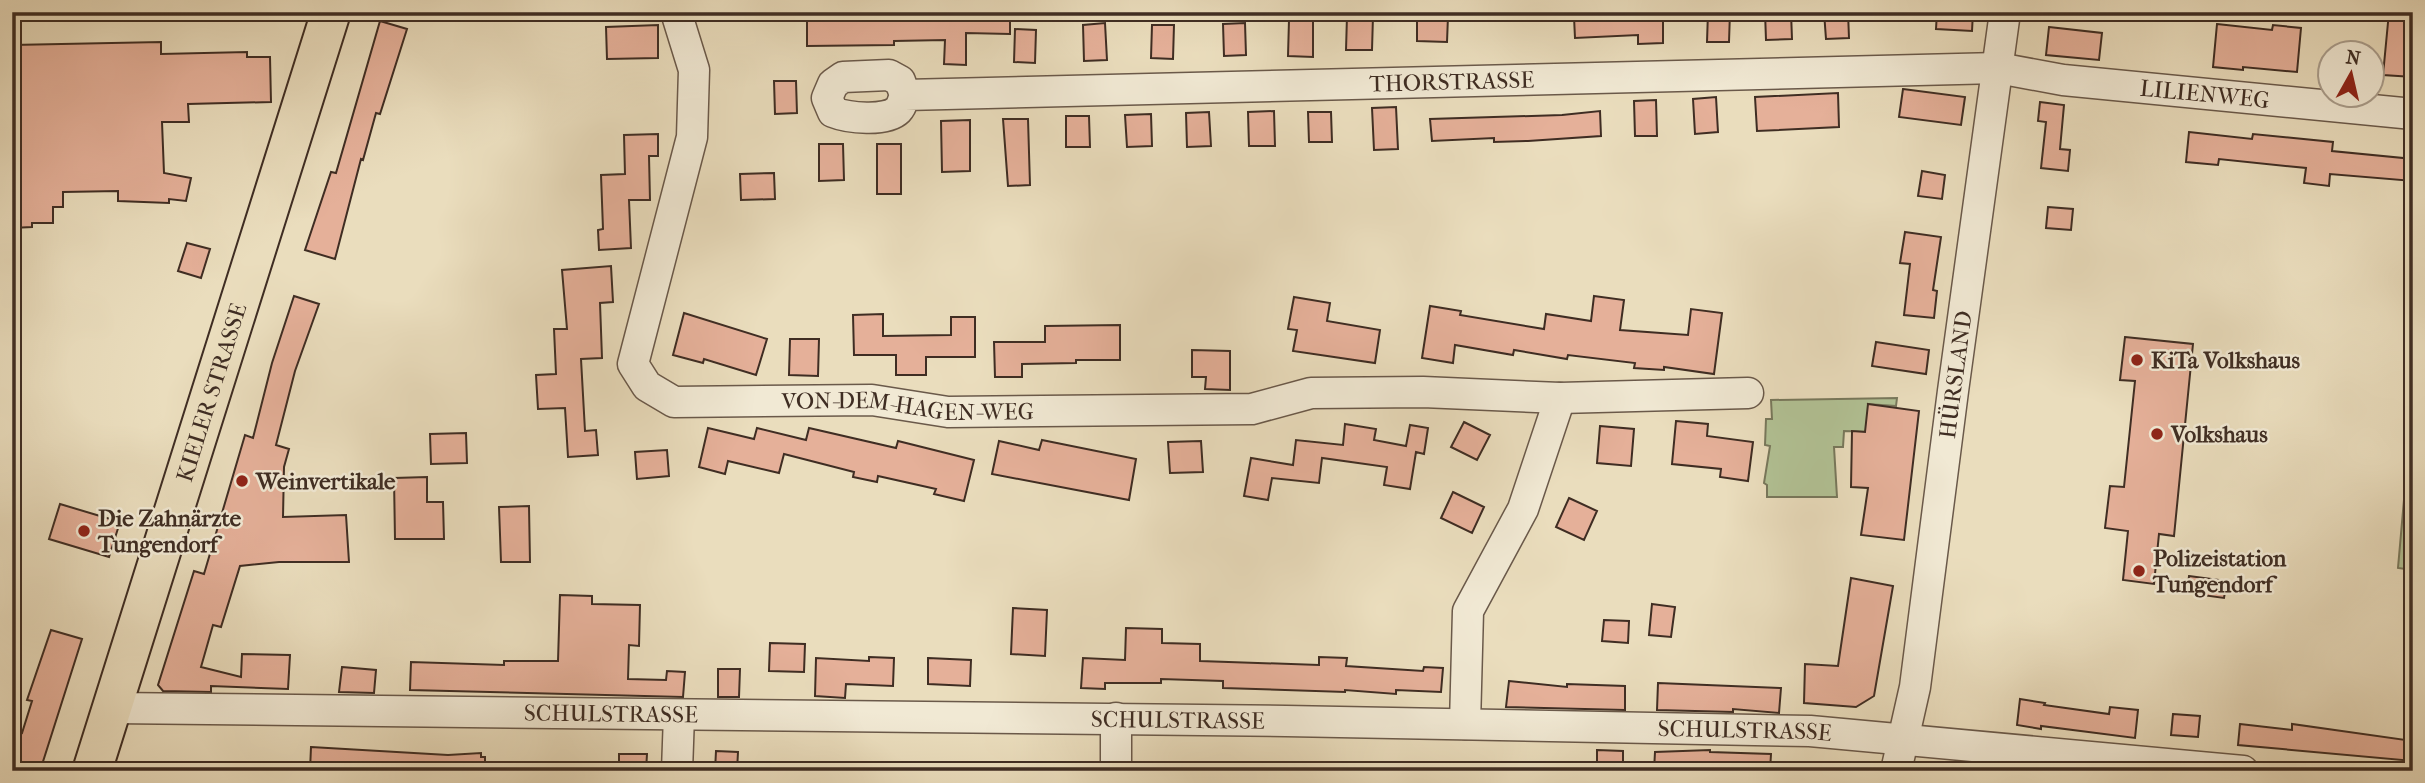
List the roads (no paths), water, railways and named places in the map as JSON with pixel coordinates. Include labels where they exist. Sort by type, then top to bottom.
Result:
[{"type":"main road","name":"KIELER STRASSE","points":[[92,771],[331,12]]},
{"type":"street","name":"VON-DEM-HAGEN-WEG","points":[[676,12],[694,70],[692,137],[633,364],[647,386],[674,402],[872,400],[948,412],[1252,409],[1311,393],[1423,392],[1560,398],[1748,393]]},
{"type":"street","name":"HÜRSLAND","points":[[1896,771],[1915,687],[2005,12]]},
{"type":"street","name":"THORSTRASSE","points":[[905,95],[1998,68]]},
{"type":"street","name":"LILIENWEG","points":[[1998,68],[2063,80],[2413,114]]},
{"type":"street","points":[[1465,723],[1468,611],[1523,509],[1560,398]]},
{"type":"street","name":"SCHULSTRASSE","points":[[112,708],[1116,718],[1818,732],[2243,771]]},
{"type":"street","points":[[677,771],[679,715]]},
{"type":"street","points":[[1116,718],[1116,771]]},
{"type":"place","name":"KiTa Volkshaus","points":[[2137,360]]},
{"type":"place","name":"Volkshaus","points":[[2157,434]]},
{"type":"place","name":"Weinvertikale","points":[[242,481]]},
{"type":"place","name":"Die Zahnärzte Tungendorf","points":[[84,531]]},
{"type":"place","name":"Polizeistation Tungendorf","points":[[2139,571]]}]
